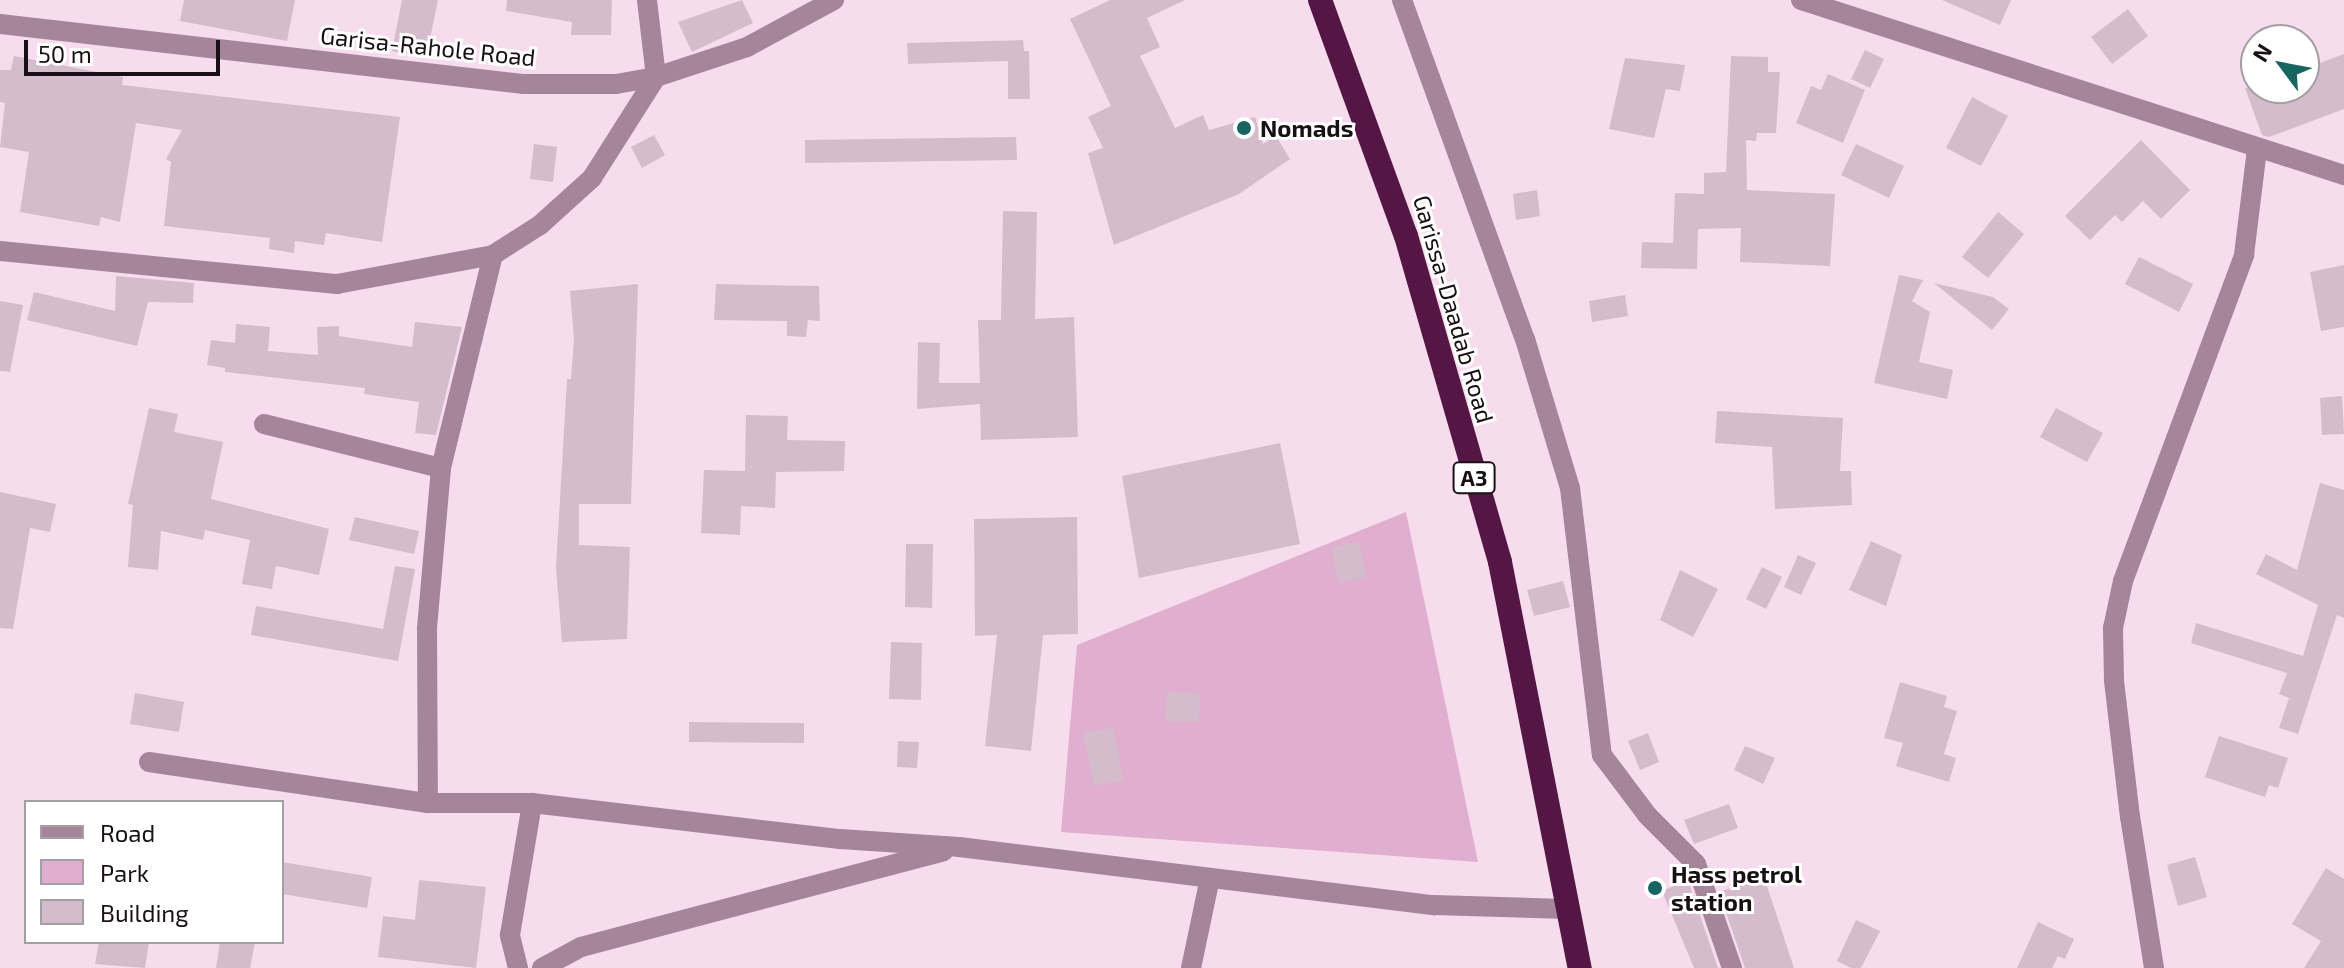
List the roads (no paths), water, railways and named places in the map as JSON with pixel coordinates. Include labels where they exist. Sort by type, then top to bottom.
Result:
[{"type":"highway","name":"Garissa-Daadab Road","points":[[1320,0],[1406,236],[1500,562],[1580,968]]},
{"type":"street","points":[[0,251],[337,284],[493,255],[540,225],[592,178],[656,77],[647,0]]},
{"type":"street","name":"Garisa-Rahole Road","points":[[0,24],[523,84],[616,84],[656,77],[747,47],[834,0]]},
{"type":"street","points":[[1402,0],[1525,339],[1570,488],[1602,755],[1648,816],[1696,864],[1732,968]]},
{"type":"street","points":[[1801,0],[2344,175]]},
{"type":"street","points":[[2154,968],[2130,817],[2113,628],[2123,581],[2244,255],[2257,149]]},
{"type":"street","points":[[428,803],[427,629],[441,468],[493,255]]},
{"type":"street","points":[[264,424],[441,468]]},
{"type":"street","points":[[149,762],[428,803],[532,803],[840,839],[959,847],[1434,905],[1566,909]]},
{"type":"street","points":[[518,968],[510,935],[532,803]]},
{"type":"street","points":[[542,968],[581,947],[959,847]]},
{"type":"street","points":[[1191,968],[1210,878]]},
{"type":"place","name":"Nomads","points":[[1244,128]]},
{"type":"place","name":"Hass petrol station","points":[[1655,888]]}]
